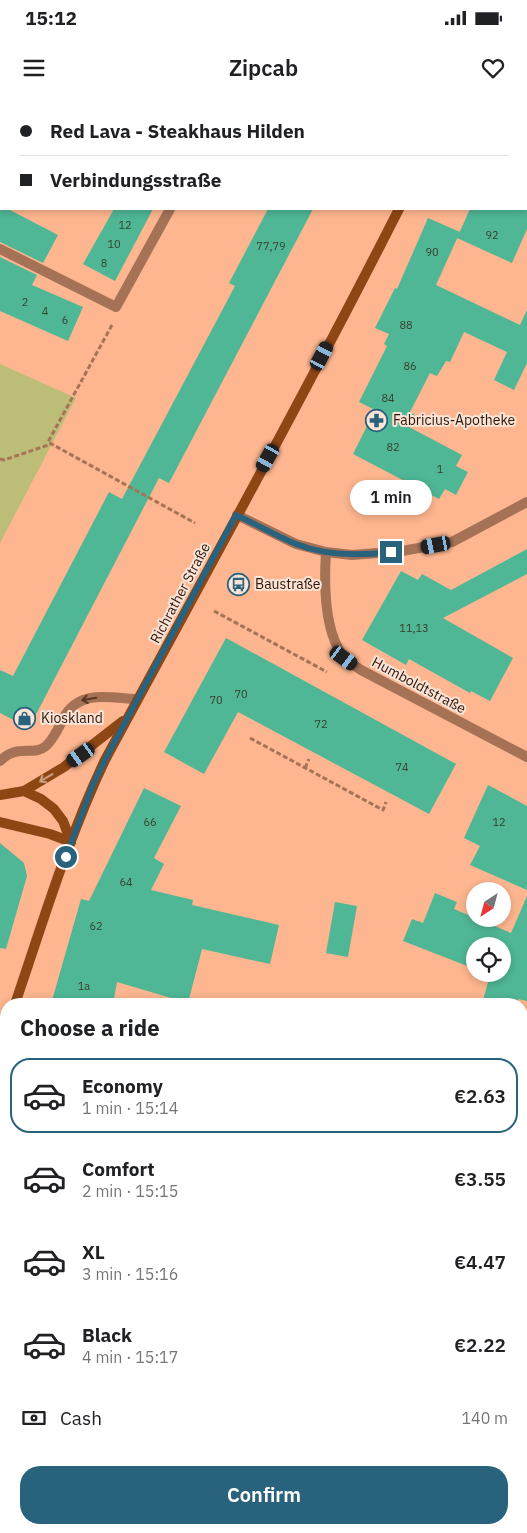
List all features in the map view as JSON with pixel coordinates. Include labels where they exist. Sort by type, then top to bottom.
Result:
[{"type":"main road","name":"Richrather Straße","points":[[18,998],[71,842],[92,787],[398,210]]},
{"type":"main road","points":[[0,795],[24,790],[70,763],[128,718]]},
{"type":"main road","points":[[24,790],[41,798],[54,809],[63,821],[71,842]]},
{"type":"main road","points":[[0,822],[50,834],[71,842]]},
{"type":"street","points":[[0,249],[116,307],[169,210]]},
{"type":"street","points":[[236,515],[296,544],[326,552],[352,556],[379,554],[452,542],[527,502]]},
{"type":"street","name":"Humboldtstraße","points":[[326,552],[324,579],[332,635],[344,658],[362,670],[527,757]]},
{"type":"street","points":[[0,761],[6,755],[16,751],[34,751],[45,748],[69,710],[80,700],[91,697],[138,699]]},
{"type":"path","points":[[116,307],[113,323],[48,442],[181,517],[195,523]]},
{"type":"path","points":[[0,459],[4,460],[51,444]]},
{"type":"path","points":[[214,612],[327,672]]},
{"type":"path","points":[[250,738],[383,810],[386,802]]},
{"type":"path","points":[[305,768],[309,759]]},
{"type":"green space","points":[[0,364],[76,398],[0,543]]},
{"type":"building","points":[[0,210],[10,210],[58,235],[43,263],[0,242]]},
{"type":"building","points":[[113,210],[152,210],[115,281],[83,264]]},
{"type":"building","points":[[267,210],[312,210],[169,483],[159,478],[29,728],[0,713],[0,670],[13,676],[109,492],[122,499],[235,286],[229,283]]},
{"type":"building","points":[[470,210],[527,210],[527,229],[512,263],[457,238]]},
{"type":"building","points":[[428,218],[460,232],[436,285],[520,325],[527,310],[527,363],[514,390],[494,380],[507,352],[464,332],[450,362],[446,361],[437,376],[430,373],[410,412],[415,415],[409,427],[462,455],[456,466],[468,472],[456,495],[445,489],[439,499],[353,454],[375,410],[359,402],[387,346],[384,344],[389,334],[375,328],[395,288],[397,289]]},
{"type":"building","points":[[0,257],[37,275],[32,285],[83,307],[68,341],[0,311]]},
{"type":"building","points":[[527,549],[527,574],[443,618],[513,658],[490,701],[471,691],[470,693],[409,659],[406,665],[362,640],[401,571],[418,580],[422,574],[451,590]]},
{"type":"building","points":[[226,638],[456,764],[429,814],[238,712],[204,774],[164,752]]},
{"type":"building","points":[[488,785],[527,806],[527,890],[470,865],[480,846],[464,838]]},
{"type":"building","points":[[144,788],[181,806],[154,858],[164,864],[151,890],[193,900],[192,905],[279,925],[270,964],[202,949],[189,998],[171,998],[117,982],[114,998],[53,998],[81,899],[89,901]]},
{"type":"building","points":[[0,843],[24,863],[27,876],[6,949],[0,948]]},
{"type":"building","points":[[435,893],[457,902],[454,909],[466,914],[466,928],[499,928],[511,933],[527,896],[527,998],[484,998],[488,982],[511,982],[511,937],[466,937],[466,966],[403,941],[412,919],[423,923]]},
{"type":"building","points":[[335,902],[357,906],[348,957],[326,953]]},
{"type":"place","name":"Fabricius-Apotheke","points":[[377,420]]},
{"type":"place","name":"Baustraße","points":[[239,584]]},
{"type":"place","name":"Kioskland","points":[[25,718]]},
{"type":"route","points":[[66,857],[92,787],[105,760],[236,515],[296,544],[326,552],[352,556],[391,552]]}]
